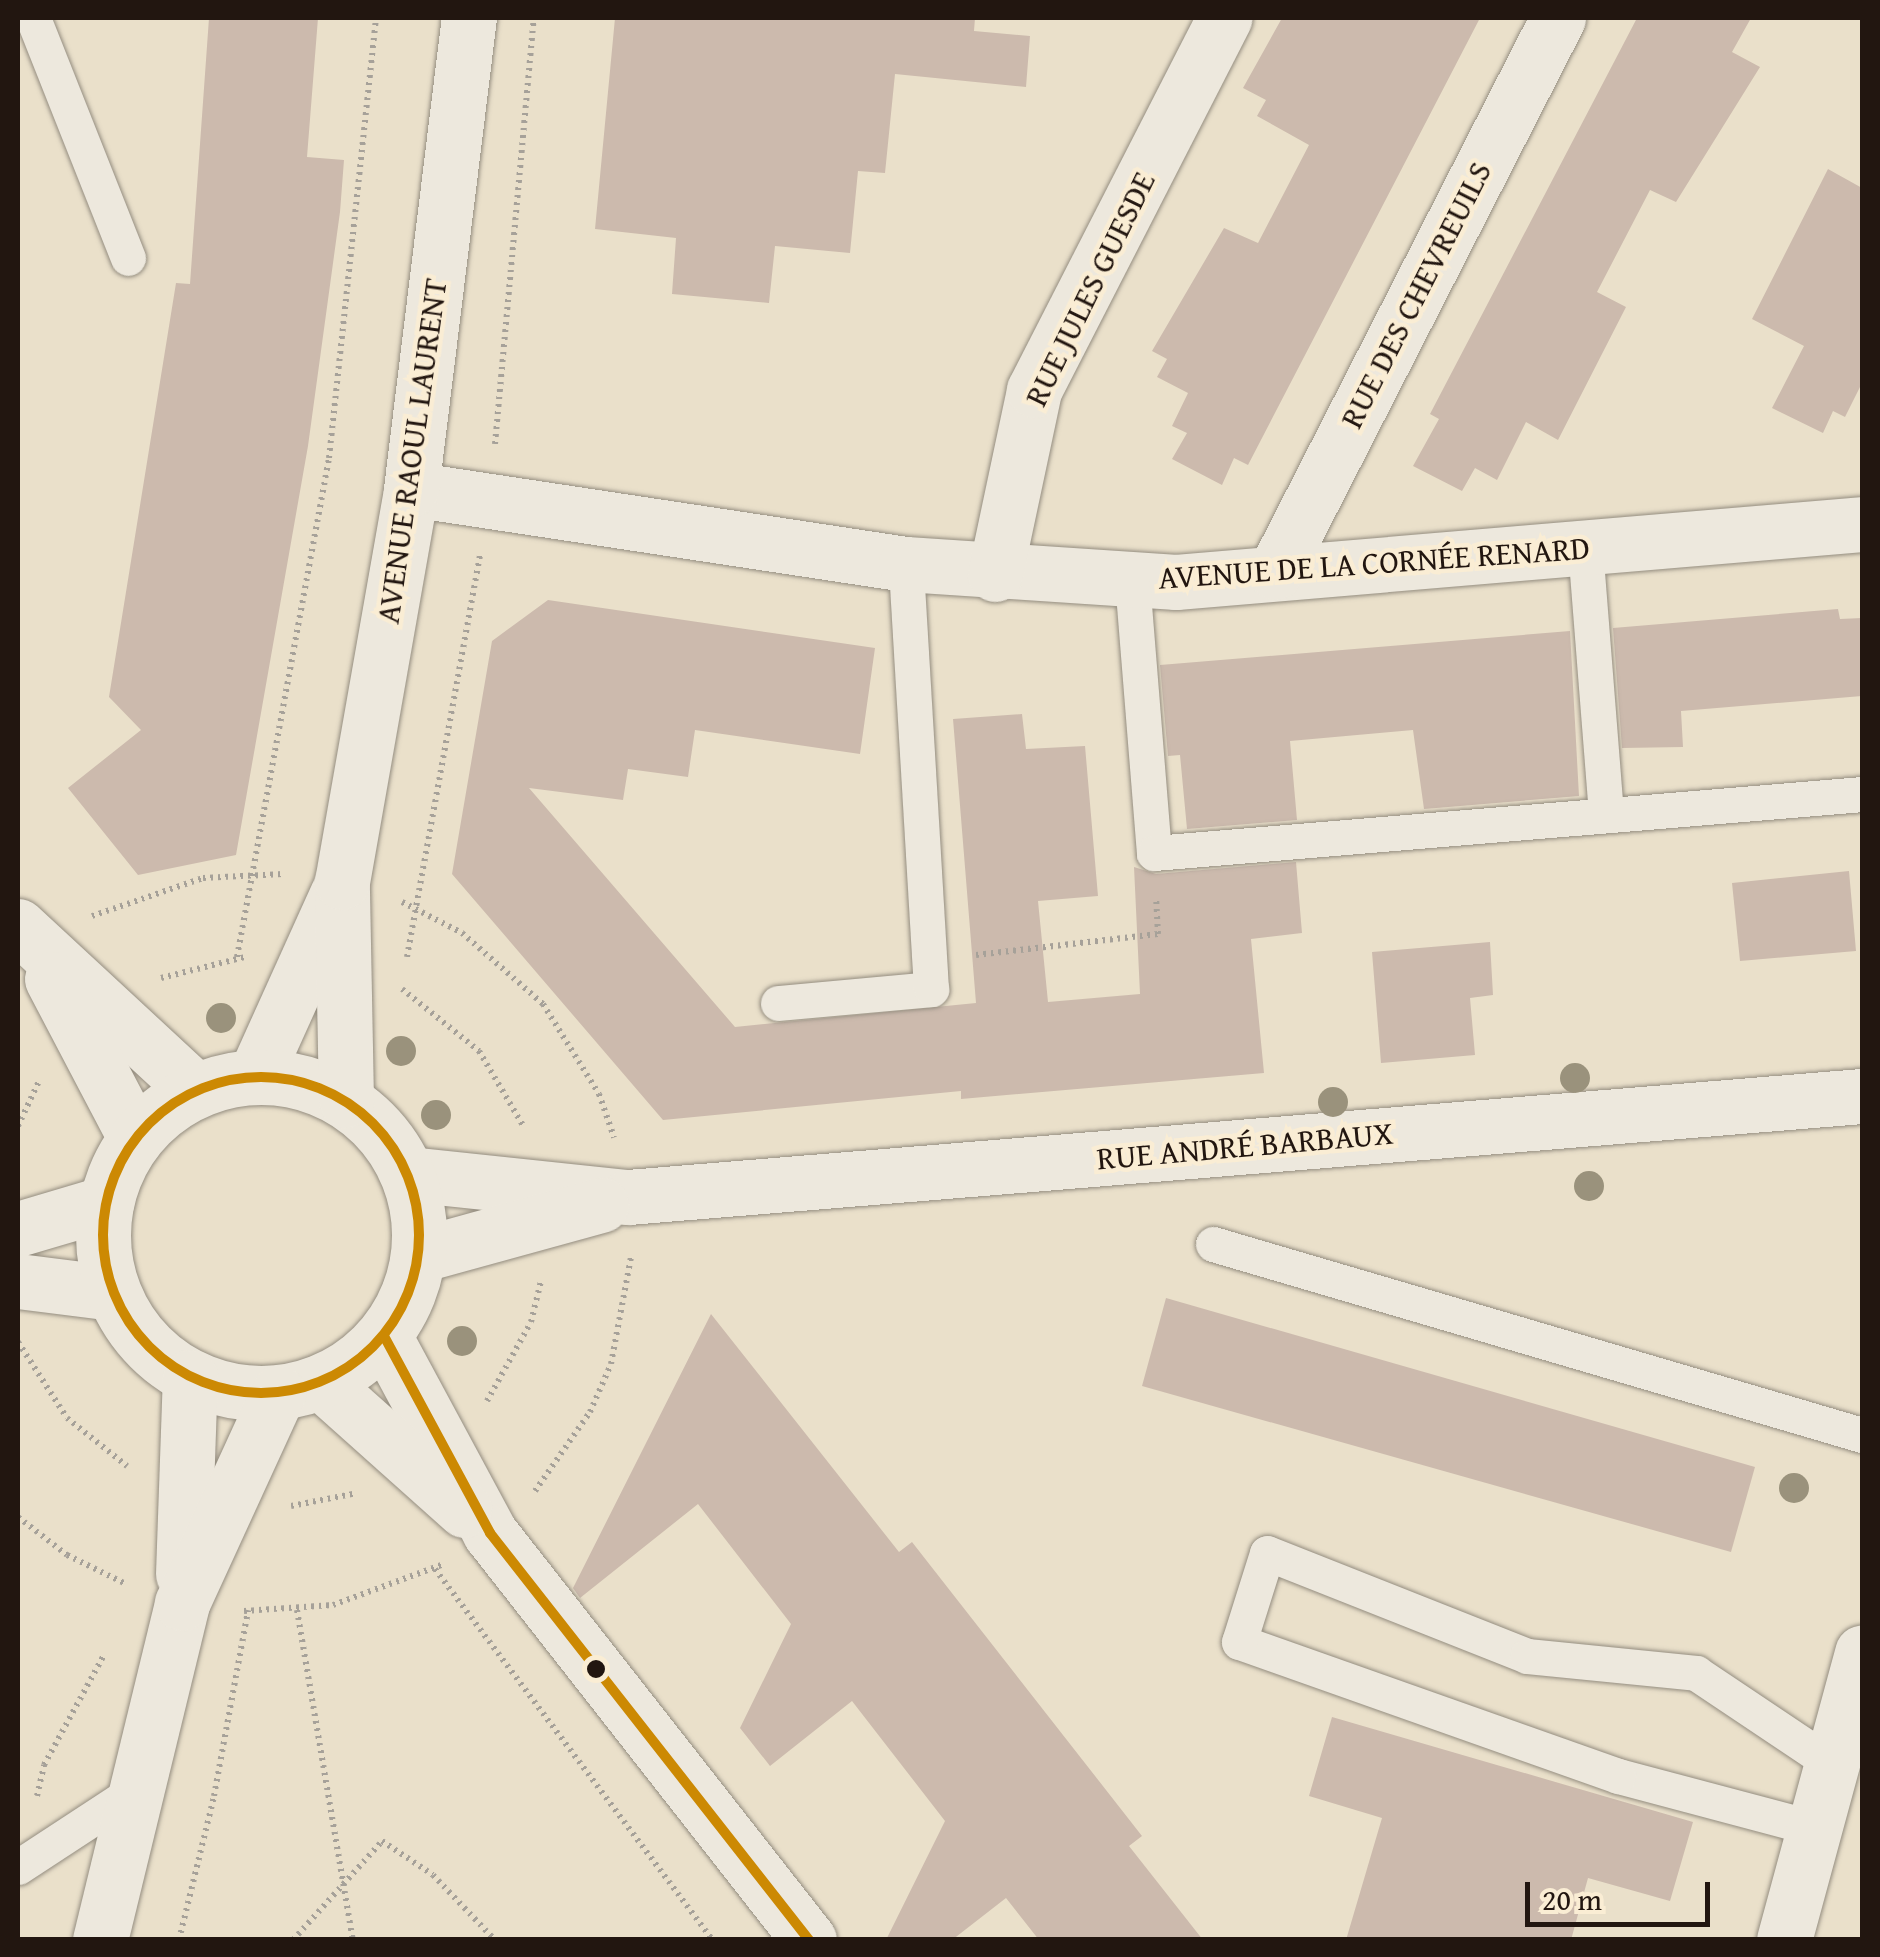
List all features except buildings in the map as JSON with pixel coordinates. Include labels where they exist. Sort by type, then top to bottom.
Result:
[{"type":"street","name":"AVENUE RAOUL LAURENT","points":[[346,1100],[326,962],[411,489],[469,18]]},
{"type":"street","name":"RUE JULES GUESDE","points":[[995,574],[1034,390],[1224,18]]},
{"type":"street","name":"RUE DES CHEVREUILS","points":[[1275,572],[1558,18]]},
{"type":"street","name":"AVENUE DE LA CORNÉE RENARD","points":[[411,489],[906,564],[995,574],[1132,580],[1862,524]]},
{"type":"street","points":[[27,938],[92,1020],[195,1090]]},
{"type":"street","name":"AVENUE RAOUL LAURENT","points":[[255,1076],[326,962]]},
{"type":"street","points":[[92,1020],[136,1137]]},
{"type":"street","points":[[207,1500],[300,1388],[384,1336],[406,1298],[419,1255],[419,1214],[408,1174],[382,1133],[346,1100],[287,1078],[255,1076],[195,1090],[136,1137],[106,1203],[102,1234],[113,1293],[144,1342],[190,1377],[234,1391],[300,1388],[430,1457]]},
{"type":"street","name":"RUE ANDRÉ BARBAUX","points":[[408,1174],[544,1204],[1862,1096]]},
{"type":"street","points":[[18,1229],[106,1203]]},
{"type":"street","name":"RUE ANDRÉ BARBAUX","points":[[419,1255],[544,1204]]},
{"type":"street","points":[[18,1280],[113,1293]]},
{"type":"street","points":[[384,1336],[430,1457],[809,1940]]},
{"type":"street","points":[[100,1940],[207,1500],[190,1377]]},
{"type":"street","points":[[1784,1940],[1862,1652]]},
{"type":"lane","points":[[32,18],[128,258]]},
{"type":"lane","points":[[1584,547],[1606,814]]},
{"type":"lane","points":[[778,1003],[932,988],[906,564]]},
{"type":"lane","points":[[1132,580],[1154,853],[1862,794]]},
{"type":"lane","points":[[1213,1244],[1862,1436]]},
{"type":"lane","points":[[1814,1828],[1618,1776],[1239,1642],[1267,1553],[1528,1656],[1696,1673],[1832,1764]]},
{"type":"lane","points":[[20,1865],[137,1789]]},
{"type":"path","points":[[237,957],[248,874],[329,458],[376,18]]},
{"type":"path","points":[[930,961],[1158,934],[1154,853]]},
{"type":"path","points":[[27,938],[129,898],[203,878],[248,874],[342,882],[416,907],[462,933],[543,1004],[600,1094],[628,1197],[631,1260],[611,1364],[562,1457],[490,1533]]},
{"type":"path","points":[[18,1126],[32,1090],[92,1020],[168,975],[237,957],[326,962],[401,988],[480,1052],[530,1139],[544,1204],[531,1322],[510,1369],[430,1457],[326,1502],[207,1500],[107,1454],[80,1430],[35,1376],[18,1341]]},
{"type":"path","points":[[425,1556],[712,1940]]},
{"type":"path","points":[[124,1602],[134,1569]]},
{"type":"path","points":[[179,1940],[252,1594]]},
{"type":"path","points":[[297,1610],[353,1940]]},
{"type":"path","points":[[20,1865],[44,1765],[106,1650]]},
{"type":"path","points":[[293,1940],[382,1840],[433,1875],[495,1940]]},
{"type":"transit line","points":[[277,1077],[336,1095],[373,1123],[393,1147],[407,1174],[419,1219],[419,1235],[419,1251],[407,1296],[393,1323],[373,1347],[349,1367],[322,1381],[277,1393],[245,1393],[186,1375],[149,1347],[129,1323],[106,1266],[103,1219],[121,1160],[149,1123],[173,1103],[230,1080],[277,1077]]},
{"type":"transit line","points":[[384,1336],[490,1533],[809,1940]]}]
